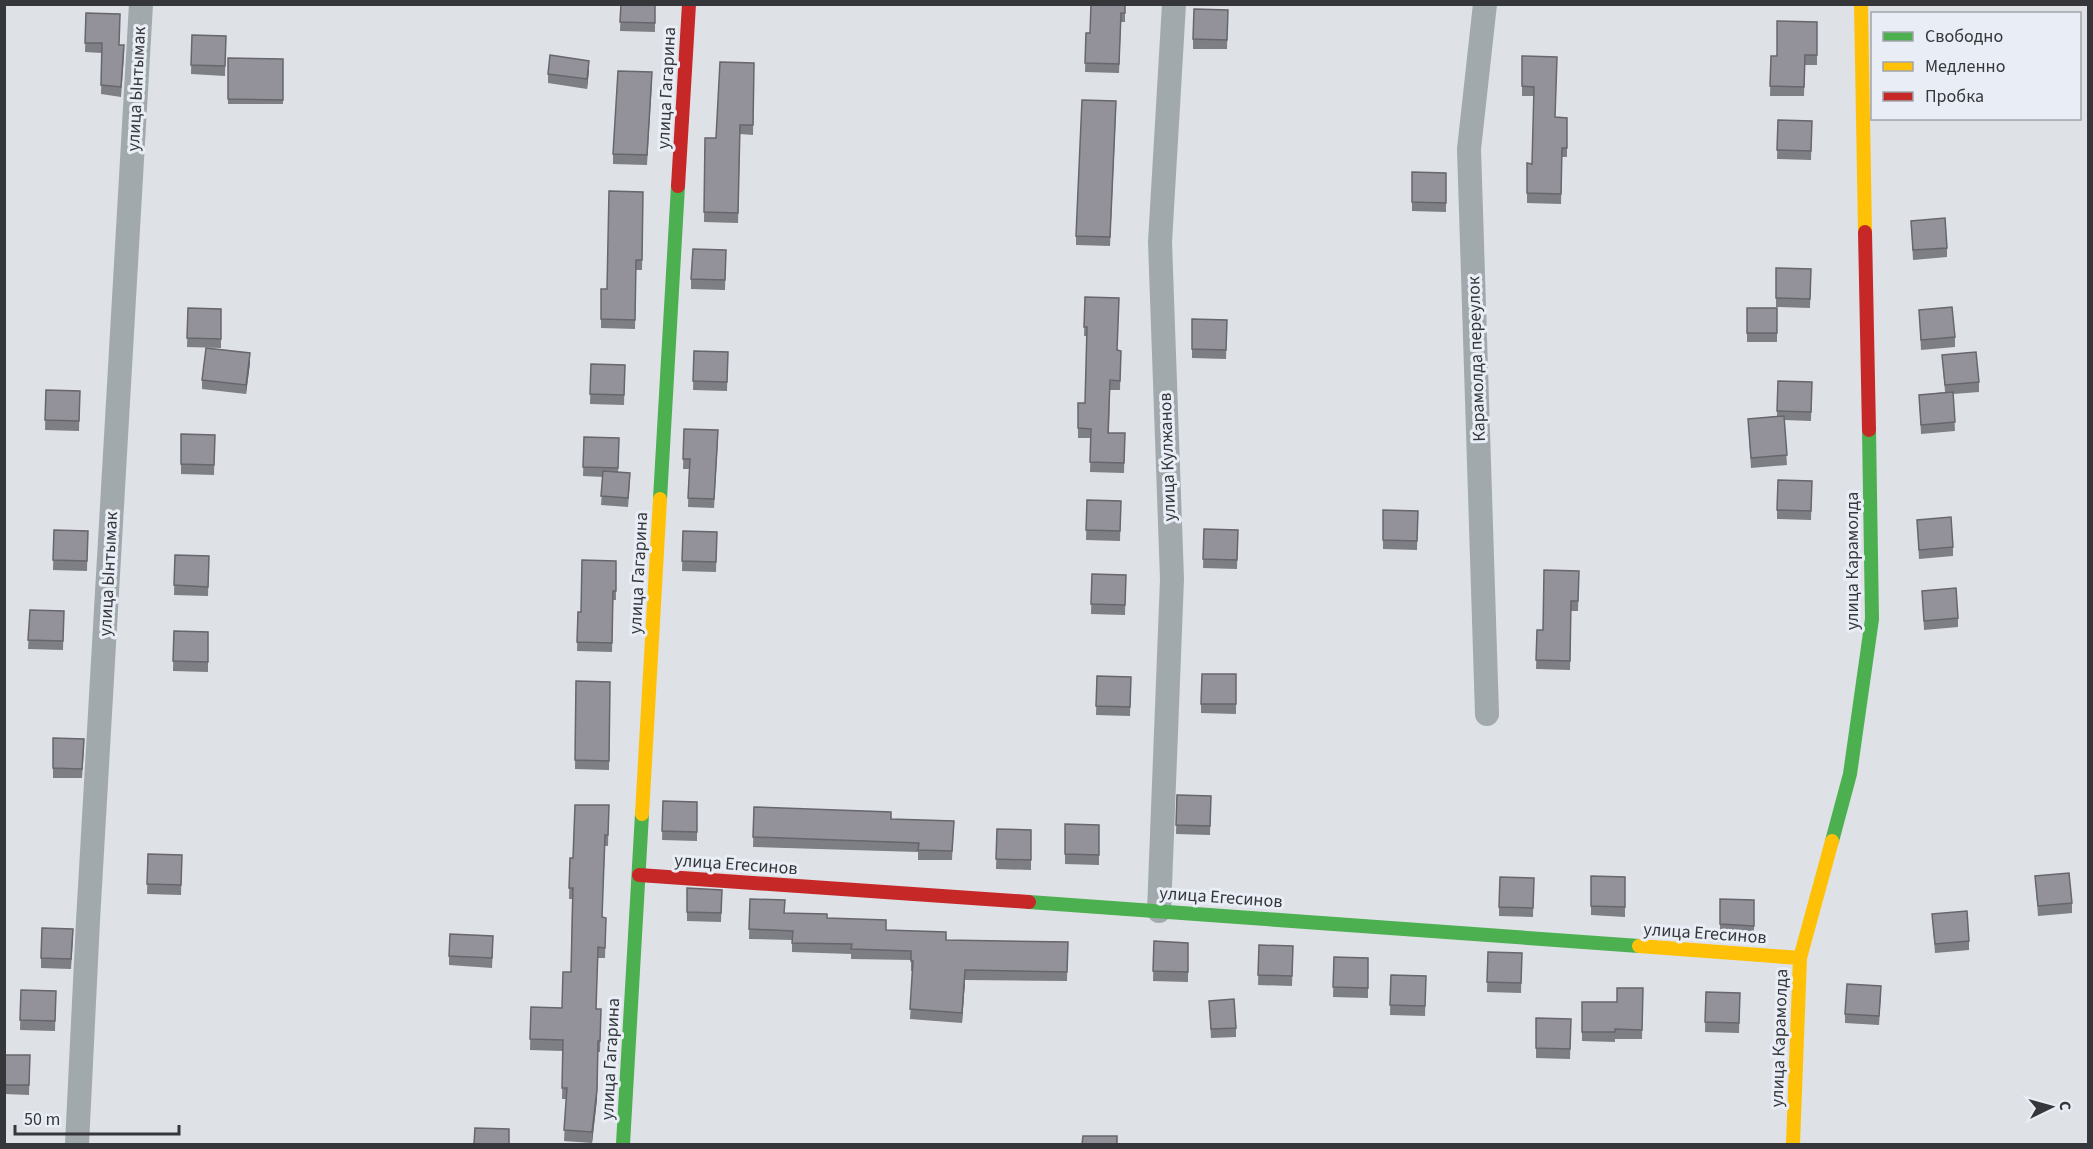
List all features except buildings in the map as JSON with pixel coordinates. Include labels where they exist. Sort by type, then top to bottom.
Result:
[{"type":"street","name":"улица Ынтымак","points":[[78,1144],[88,921],[141,4]]},
{"type":"street","name":"улица Гагарина","points":[[623,1144],[689,4]]},
{"type":"street","name":"улица Кулжанов","points":[[1159,911],[1172,579],[1160,242],[1174,4]]},
{"type":"street","name":"Карамолда переулок","points":[[1485,4],[1469,149],[1487,714]]},
{"type":"street","name":"улица Карамолда","points":[[1793,1144],[1800,958],[1850,774],[1872,619],[1861,4]]},
{"type":"street","name":"улица Егесинов","points":[[639,875],[1800,958]]},
{"type":"traffic: fast","points":[[660,499],[678,186]]},
{"type":"traffic: fast","points":[[1832,841],[1850,774],[1872,619],[1869,430]]},
{"type":"traffic: fast","points":[[623,1144],[642,814]]},
{"type":"traffic: fast","points":[[1029,902],[1639,946]]},
{"type":"traffic: slow","points":[[1861,4],[1865,232]]},
{"type":"traffic: slow","points":[[642,814],[660,499]]},
{"type":"traffic: slow","points":[[1793,1144],[1800,958],[1832,841]]},
{"type":"traffic: slow","points":[[1639,946],[1800,958]]},
{"type":"traffic: jam","points":[[678,186],[689,4]]},
{"type":"traffic: jam","points":[[1865,232],[1869,430]]},
{"type":"traffic: jam","points":[[639,875],[1029,902]]}]
